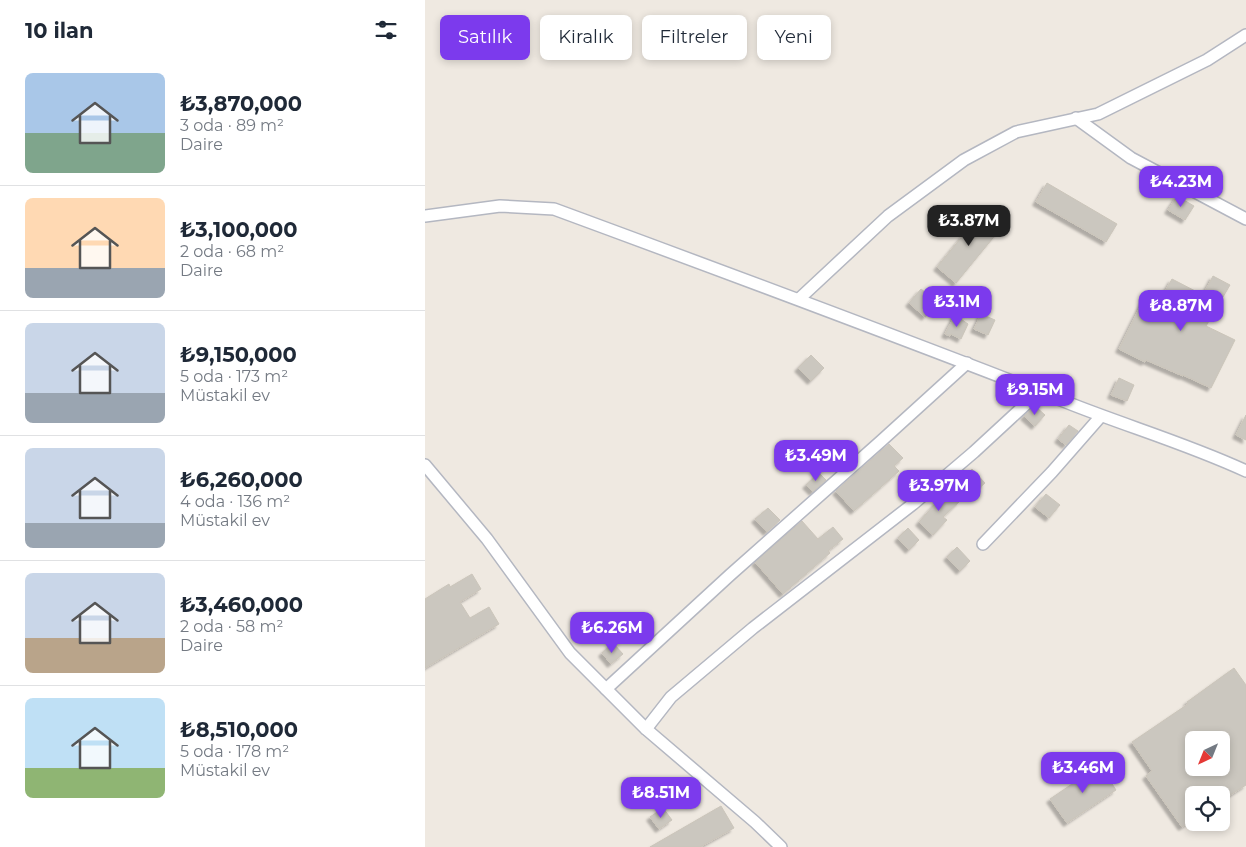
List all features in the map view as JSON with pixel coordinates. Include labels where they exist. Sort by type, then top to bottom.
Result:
[{"type":"street","points":[[799,299],[888,216],[964,160],[1016,132],[1098,114],[1207,60],[1246,36]]},
{"type":"street","points":[[1076,118],[1131,158],[1246,219]]},
{"type":"street","points":[[425,216],[500,206],[554,209],[967,362],[1101,416],[1219,458],[1246,471]]},
{"type":"street","points":[[606,689],[730,574],[967,362]]},
{"type":"street","points":[[646,729],[671,696],[753,628],[913,504],[974,452],[1039,392]]},
{"type":"street","points":[[983,544],[1052,472],[1101,416]]},
{"type":"street","points":[[425,465],[487,539],[570,653],[646,729],[755,822],[781,847]]},
{"type":"building","points":[[1047,183],[1117,224],[1106,242],[1036,202]]},
{"type":"building","points":[[1177,196],[1194,206],[1185,220],[1168,210]]},
{"type":"building","points":[[983,211],[1002,227],[956,283],[937,267]]},
{"type":"building","points":[[1213,276],[1230,285],[1206,326],[1235,340],[1211,388],[1146,360],[1145,362],[1119,349],[1146,295],[1159,302],[1172,279],[1203,295]]},
{"type":"building","points":[[921,289],[938,302],[925,317],[909,303]]},
{"type":"building","points":[[981,314],[995,320],[988,335],[974,329]]},
{"type":"building","points":[[955,315],[968,324],[961,339],[951,334],[950,336],[945,334]]},
{"type":"building","points":[[811,355],[824,368],[811,381],[798,368]]},
{"type":"building","points":[[1119,378],[1134,385],[1127,401],[1111,395]]},
{"type":"building","points":[[1035,406],[1045,415],[1035,426],[1024,416]]},
{"type":"building","points":[[1246,415],[1246,440],[1236,435]]},
{"type":"building","points":[[1069,425],[1078,431],[1066,445],[1058,439]]},
{"type":"building","points":[[889,444],[903,458],[894,466],[899,471],[854,511],[836,491]]},
{"type":"building","points":[[972,469],[985,483],[973,494],[960,480]]},
{"type":"building","points":[[819,473],[826,480],[813,492],[806,485]]},
{"type":"building","points":[[948,489],[960,501],[943,517],[947,520],[933,535],[919,522]]},
{"type":"building","points":[[1046,494],[1060,505],[1049,518],[1035,507]]},
{"type":"building","points":[[768,508],[780,520],[767,532],[755,519]]},
{"type":"building","points":[[802,521],[818,539],[833,527],[843,539],[828,551],[830,553],[783,594],[755,562]]},
{"type":"building","points":[[908,528],[919,540],[909,550],[898,538]]},
{"type":"building","points":[[957,547],[970,561],[960,571],[947,557]]},
{"type":"building","points":[[472,574],[481,589],[460,602],[470,618],[489,607],[499,624],[425,668],[425,599],[449,584],[450,587]]},
{"type":"building","points":[[613,643],[623,654],[611,664],[602,653]]},
{"type":"building","points":[[1234,668],[1246,685],[1246,785],[1230,795],[1230,786],[1185,786],[1185,825],[1182,827],[1146,776],[1152,771],[1132,742],[1188,704],[1187,702]]},
{"type":"building","points":[[1100,765],[1116,790],[1067,823],[1050,799]]},
{"type":"building","points":[[691,786],[699,796],[689,804],[681,794]]},
{"type":"building","points":[[721,806],[734,828],[700,847],[650,847]]},
{"type":"building","points":[[663,808],[672,820],[659,829],[650,817]]}]
